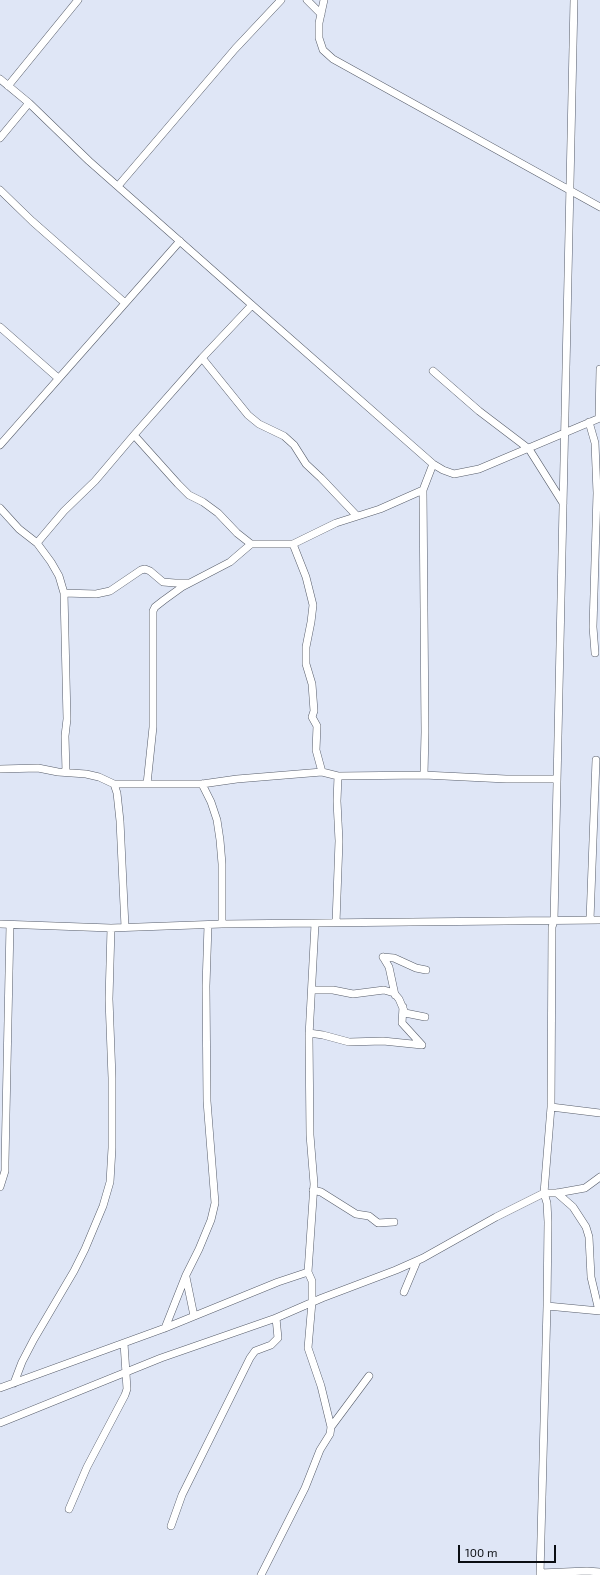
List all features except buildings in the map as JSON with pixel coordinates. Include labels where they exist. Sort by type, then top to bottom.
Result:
[{"type":"street","points":[[8,86],[78,0]]},
{"type":"street","points":[[118,186],[235,49],[281,0]]},
{"type":"street","points":[[307,0],[321,14]]},
{"type":"street","points":[[324,0],[319,23],[319,38],[323,50],[333,59],[600,207]]},
{"type":"street","points":[[574,0],[554,921],[552,927],[551,1107],[544,1193],[547,1204],[548,1222],[540,1574],[586,1571],[600,1572]]},
{"type":"street","points":[[0,79],[29,103],[89,160],[252,305],[433,464],[443,470],[454,474],[479,469],[600,418],[600,369]]},
{"type":"street","points":[[0,138],[29,103]]},
{"type":"street","points":[[0,190],[32,221],[125,304]]},
{"type":"street","points":[[0,445],[180,241]]},
{"type":"street","points":[[37,544],[64,511],[95,481],[202,358],[252,305]]},
{"type":"street","points":[[0,327],[58,378]]},
{"type":"street","points":[[202,358],[248,415],[259,424],[284,436],[294,445],[306,464],[357,516]]},
{"type":"street","points":[[433,371],[480,411],[529,449],[563,503]]},
{"type":"street","points":[[589,422],[595,443],[597,493],[594,627],[596,653]]},
{"type":"street","points":[[134,435],[189,495],[203,502],[218,513],[237,533],[252,544],[293,544],[324,529],[380,509],[423,490]]},
{"type":"street","points":[[424,775],[423,490],[433,464]]},
{"type":"street","points":[[0,508],[19,529],[37,544],[54,566],[59,576],[64,593],[67,720],[66,772]]},
{"type":"street","points":[[147,784],[153,727],[153,611],[155,607],[164,600],[190,583],[230,562],[252,544]]},
{"type":"street","points":[[293,544],[306,577],[313,605],[312,622],[306,647],[306,664],[312,684],[314,711],[312,717],[317,726],[316,750],[322,772]]},
{"type":"street","points":[[64,593],[96,594],[110,591],[141,570],[145,569],[150,571],[163,582],[190,583]]},
{"type":"street","points":[[590,920],[596,760]]},
{"type":"street","points":[[0,769],[38,768],[58,772],[86,774],[117,785],[202,784],[237,779],[322,772],[338,776],[424,775],[506,779],[557,779]]},
{"type":"street","points":[[336,923],[339,841],[337,801],[338,776]]},
{"type":"street","points":[[202,784],[211,802],[217,820],[220,840],[222,864],[222,924]]},
{"type":"street","points":[[117,785],[122,851],[125,927]]},
{"type":"street","points":[[0,924],[111,928],[222,924],[600,920]]},
{"type":"street","points":[[261,1575],[305,1488],[320,1450],[330,1434],[331,1427],[322,1386],[308,1348],[312,1302],[312,1281],[308,1272],[313,1190],[310,1135],[309,1034],[316,924]]},
{"type":"street","points":[[0,1186],[5,1171],[10,925]]},
{"type":"street","points":[[165,1328],[186,1275],[209,1226],[215,1203],[207,1101],[206,986],[208,925]]},
{"type":"street","points":[[14,1383],[28,1351],[82,1254],[103,1206],[110,1182],[112,1148],[112,1078],[109,999],[111,928]]},
{"type":"street","points":[[425,1017],[405,1013],[395,995],[389,967],[382,957],[394,958],[416,968],[426,970]]},
{"type":"street","points":[[312,990],[333,990],[353,994],[384,990],[394,993],[395,995]]},
{"type":"street","points":[[309,1034],[323,1035],[349,1042],[383,1041],[422,1044],[402,1023],[403,1007]]},
{"type":"street","points":[[551,1107],[600,1113]]},
{"type":"street","points":[[0,1423],[125,1374],[161,1358],[276,1318],[306,1306],[312,1302],[417,1261],[496,1217],[544,1193],[557,1193],[585,1188],[600,1177]]},
{"type":"street","points":[[313,1190],[321,1192],[356,1214],[369,1216],[378,1223],[394,1222]]},
{"type":"street","points":[[547,1306],[600,1311],[591,1276],[589,1237],[586,1227],[573,1207],[557,1193]]},
{"type":"street","points":[[404,1292],[417,1261]]},
{"type":"street","points":[[0,1388],[165,1328],[278,1282],[308,1272]]},
{"type":"street","points":[[186,1275],[194,1316]]},
{"type":"street","points":[[171,1526],[182,1495],[250,1358],[255,1351],[271,1345],[278,1338],[276,1318]]},
{"type":"street","points":[[69,1509],[87,1467],[127,1389],[124,1343]]},
{"type":"street","points":[[331,1427],[369,1376]]}]
